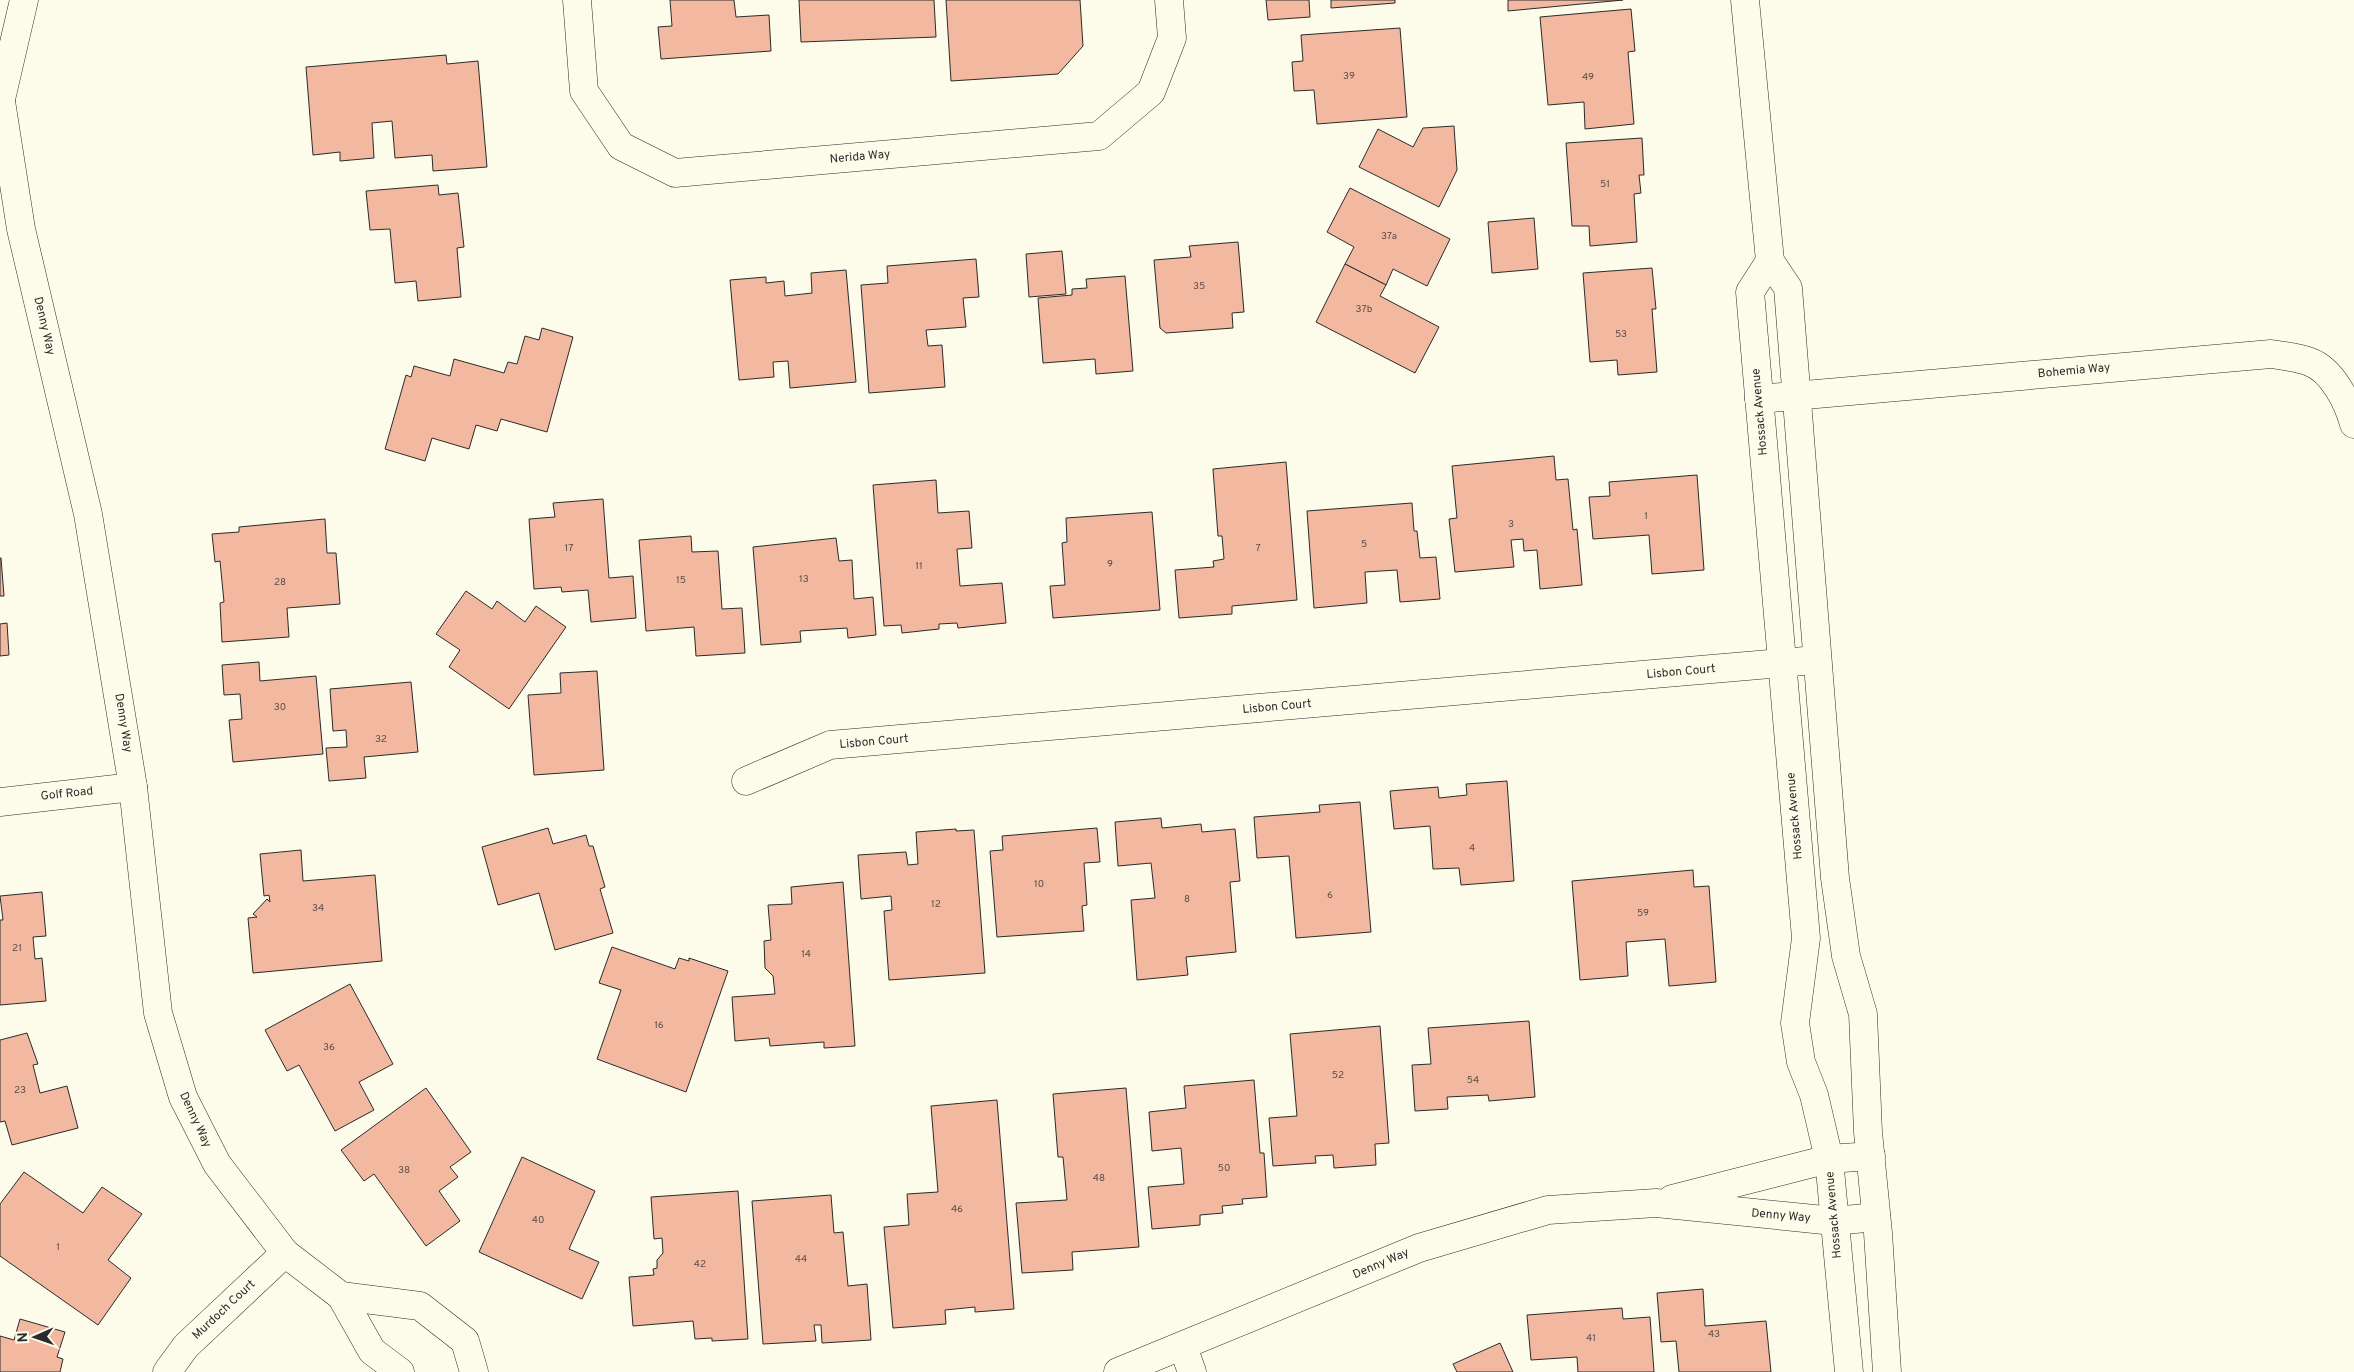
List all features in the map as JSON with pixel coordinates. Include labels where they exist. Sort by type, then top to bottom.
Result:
[{"type":"street","name":"Denny Way","points":[[24,0],[1,97],[10,230],[88,514],[133,787],[158,1013],[183,1097],[217,1164],[285,1253],[341,1296],[372,1351],[400,1372]]},
{"type":"street","name":"Nerida Way","points":[[577,0],[584,91],[621,146],[675,173],[1099,136],[1151,92],[1172,38],[1169,0]]},
{"type":"street","points":[[1745,0],[1770,260],[1788,288],[1816,660],[1836,888],[1846,956],[1863,1014],[1871,1156],[1887,1372]]},
{"type":"street","name":"Hossack Avenue","points":[[1770,260],[1750,292],[1806,938],[1795,1023],[1800,1062],[1814,1095],[1829,1159],[1849,1372]]},
{"type":"street","name":"Bohemia Way","points":[[1759,399],[2271,354],[2310,362],[2326,373],[2349,408],[2354,424]]},
{"type":"street","name":"Lisbon Court","points":[[746,781],[830,745],[1816,660]]},
{"type":"street","name":"Golf Road","points":[[0,802],[133,787]]},
{"type":"street","name":"Denny Way","points":[[1656,1203],[1829,1159],[1871,1156]]},
{"type":"street","name":"Denny Way","points":[[1118,1372],[1183,1347],[1419,1248],[1548,1210],[1656,1203],[1834,1221],[1876,1217]]},
{"type":"street","name":"Murdoch Court","points":[[167,1372],[186,1346],[285,1253]]},
{"type":"street","points":[[341,1296],[420,1306],[465,1341],[474,1372]]},
{"type":"street","points":[[1183,1347],[1192,1372]]},
{"type":"building","points":[[670,0],[734,0],[736,17],[769,15],[771,51],[661,59],[658,27],[672,26]]},
{"type":"building","points":[[799,0],[934,0],[936,37],[801,42]]},
{"type":"building","points":[[946,0],[1080,0],[1083,46],[1058,74],[951,81]]},
{"type":"building","points":[[1266,0],[1309,0],[1310,17],[1268,20]]},
{"type":"building","points":[[1331,0],[1395,0],[1395,3],[1331,8]]},
{"type":"building","points":[[1508,0],[1623,0],[1508,11]]},
{"type":"building","points":[[1631,9],[1635,51],[1628,52],[1634,124],[1585,129],[1584,102],[1548,105],[1540,17]]},
{"type":"building","points":[[1400,28],[1407,117],[1317,124],[1314,90],[1294,91],[1292,62],[1303,61],[1301,35]]},
{"type":"building","points":[[446,55],[447,64],[478,61],[487,167],[433,171],[432,155],[395,158],[392,121],[372,123],[374,158],[340,161],[340,152],[313,155],[306,67]]},
{"type":"building","points":[[1454,126],[1457,170],[1439,207],[1359,167],[1378,129],[1413,147],[1423,128]]},
{"type":"building","points":[[1642,138],[1644,175],[1639,175],[1641,193],[1634,194],[1637,242],[1590,246],[1589,226],[1572,226],[1566,143]]},
{"type":"building","points":[[438,185],[439,195],[458,193],[464,247],[457,248],[461,297],[418,301],[416,281],[395,283],[390,229],[370,230],[366,191]]},
{"type":"building","points":[[1350,188],[1450,239],[1427,286],[1393,269],[1386,285],[1345,264],[1354,247],[1327,232]]},
{"type":"building","points":[[1534,218],[1538,269],[1492,273],[1488,222]]},
{"type":"building","points":[[1238,242],[1244,312],[1232,313],[1233,328],[1166,333],[1160,328],[1154,260],[1191,257],[1189,246]]},
{"type":"building","points":[[1062,251],[1066,294],[1029,297],[1026,254]]},
{"type":"building","points":[[976,259],[979,297],[963,298],[966,327],[926,330],[928,346],[942,345],[945,387],[869,393],[861,285],[888,283],[887,266]]},
{"type":"building","points":[[1345,264],[1386,285],[1380,296],[1439,327],[1415,373],[1316,322]]},
{"type":"building","points":[[1652,268],[1656,309],[1652,309],[1657,372],[1618,375],[1617,360],[1590,362],[1583,273]]},
{"type":"building","points":[[846,270],[856,382],[790,388],[788,361],[773,362],[774,377],[739,380],[730,280],[766,277],[766,283],[784,281],[785,296],[812,293],[811,273]]},
{"type":"building","points":[[1125,276],[1133,371],[1096,374],[1095,359],[1043,363],[1038,298],[1072,295],[1072,289],[1087,288],[1086,279]]},
{"type":"building","points":[[542,328],[573,337],[547,432],[501,419],[497,431],[476,425],[469,449],[432,438],[425,461],[385,449],[406,375],[411,377],[414,366],[450,376],[454,359],[504,373],[508,362],[517,364],[525,336],[539,340]]},
{"type":"building","points":[[1554,456],[1556,480],[1568,479],[1573,530],[1577,529],[1582,585],[1540,589],[1537,550],[1524,551],[1523,539],[1511,540],[1514,567],[1455,572],[1449,519],[1457,518],[1452,466]]},
{"type":"building","points":[[1286,462],[1297,600],[1232,606],[1232,614],[1179,618],[1175,570],[1214,567],[1213,561],[1224,559],[1222,536],[1218,536],[1213,469]]},
{"type":"building","points":[[1697,475],[1704,570],[1652,574],[1649,535],[1593,539],[1589,497],[1610,496],[1609,482]]},
{"type":"building","points":[[936,480],[938,513],[969,511],[972,548],[957,549],[960,586],[1002,583],[1006,623],[958,628],[957,623],[939,624],[939,629],[902,633],[901,625],[884,626],[873,485]]},
{"type":"building","points":[[603,499],[609,578],[633,576],[636,618],[591,622],[588,590],[562,592],[561,587],[534,589],[529,519],[555,517],[553,503]]},
{"type":"building","points":[[1412,503],[1414,531],[1417,531],[1420,558],[1436,557],[1440,599],[1400,602],[1397,570],[1365,572],[1367,603],[1314,608],[1307,511]]},
{"type":"building","points":[[1152,512],[1160,610],[1053,618],[1050,586],[1065,585],[1062,543],[1067,542],[1066,518]]},
{"type":"building","points":[[325,519],[327,553],[336,553],[340,604],[287,608],[289,637],[222,642],[220,603],[224,602],[220,561],[215,562],[212,534],[239,532],[239,527]]},
{"type":"building","points":[[691,536],[692,552],[718,551],[722,609],[742,608],[745,653],[696,656],[694,627],[646,631],[639,540]]},
{"type":"building","points":[[836,538],[839,561],[852,560],[854,599],[873,597],[876,635],[848,638],[847,628],[800,631],[801,642],[761,645],[753,547]]},
{"type":"building","points":[[1,558],[4,596],[0,596]]},
{"type":"building","points":[[466,591],[492,609],[497,601],[525,622],[536,606],[566,627],[509,709],[449,667],[460,650],[436,634]]},
{"type":"building","points":[[7,623],[9,655],[0,656],[0,624]]},
{"type":"building","points":[[259,662],[260,681],[316,676],[323,754],[233,762],[229,720],[242,719],[240,694],[224,695],[222,665]]},
{"type":"building","points":[[597,671],[604,770],[534,775],[528,695],[561,693],[560,673]]},
{"type":"building","points":[[411,682],[418,752],[364,757],[366,778],[329,781],[326,748],[347,747],[346,730],[333,731],[330,689]]},
{"type":"building","points":[[1507,781],[1514,881],[1461,885],[1459,868],[1433,869],[1430,826],[1394,829],[1390,791],[1438,787],[1439,798],[1467,795],[1466,784]]},
{"type":"building","points":[[1360,802],[1371,932],[1296,938],[1289,856],[1257,858],[1254,817],[1320,812],[1319,805]]},
{"type":"building","points":[[1161,818],[1162,828],[1201,824],[1202,832],[1235,829],[1240,881],[1230,882],[1236,952],[1186,957],[1188,975],[1137,980],[1131,900],[1155,898],[1151,863],[1118,866],[1115,822]]},
{"type":"building","points":[[548,828],[553,844],[586,835],[589,846],[593,846],[605,887],[600,889],[613,933],[555,950],[539,893],[498,905],[482,847]]},
{"type":"building","points":[[1097,828],[1100,862],[1084,863],[1087,905],[1082,906],[1084,931],[997,937],[990,851],[1003,850],[1002,836]]},
{"type":"building","points":[[956,829],[956,831],[974,830],[985,973],[889,980],[884,911],[892,910],[891,896],[861,899],[858,855],[906,852],[908,865],[918,864],[916,832]]},
{"type":"building","points":[[301,850],[303,881],[375,875],[382,961],[253,973],[248,918],[257,917],[253,914],[267,899],[270,902],[269,895],[264,896],[260,854]]},
{"type":"building","points":[[1693,870],[1694,887],[1709,886],[1716,982],[1669,986],[1665,939],[1626,942],[1628,976],[1580,980],[1572,881]]},
{"type":"building","points":[[843,882],[855,1046],[824,1048],[824,1042],[770,1046],[769,1038],[735,1041],[732,997],[775,994],[773,976],[765,968],[764,941],[771,940],[768,905],[792,904],[791,887]]},
{"type":"building","points":[[42,892],[46,936],[33,937],[35,959],[42,958],[46,1001],[0,1005],[0,920],[3,920],[0,896]]},
{"type":"building","points":[[612,947],[675,969],[679,958],[689,961],[689,958],[728,971],[686,1092],[597,1059],[621,990],[599,983]]},
{"type":"building","points":[[350,984],[393,1064],[359,1082],[374,1110],[335,1131],[299,1065],[287,1071],[265,1030]]},
{"type":"building","points":[[1529,1021],[1535,1097],[1489,1101],[1488,1095],[1447,1097],[1448,1109],[1415,1111],[1412,1065],[1431,1064],[1428,1028]]},
{"type":"building","points":[[1380,1026],[1389,1143],[1375,1144],[1376,1165],[1334,1168],[1333,1155],[1315,1156],[1316,1163],[1273,1166],[1269,1118],[1297,1116],[1290,1034]]},
{"type":"building","points":[[27,1033],[38,1064],[33,1065],[40,1093],[67,1086],[78,1128],[12,1145],[5,1121],[0,1122],[0,1040]]},
{"type":"building","points":[[1254,1080],[1260,1153],[1264,1153],[1267,1197],[1242,1199],[1243,1204],[1222,1206],[1223,1213],[1200,1215],[1200,1225],[1152,1229],[1148,1187],[1184,1184],[1181,1148],[1152,1151],[1149,1112],[1186,1108],[1184,1086]]},
{"type":"building","points":[[426,1088],[471,1152],[450,1167],[458,1177],[439,1191],[460,1221],[426,1246],[374,1174],[364,1181],[341,1150]]},
{"type":"building","points":[[1126,1088],[1139,1247],[1072,1252],[1073,1270],[1022,1273],[1016,1203],[1067,1200],[1063,1157],[1058,1157],[1053,1094]]},
{"type":"building","points":[[997,1100],[1014,1309],[975,1312],[975,1307],[945,1310],[946,1324],[893,1328],[884,1227],[909,1225],[907,1194],[938,1192],[931,1106]]},
{"type":"building","points":[[522,1157],[595,1191],[569,1249],[599,1262],[582,1299],[479,1252]]},
{"type":"building","points":[[24,1172],[83,1213],[102,1187],[142,1214],[108,1260],[131,1278],[98,1325],[0,1256],[0,1204]]},
{"type":"building","points":[[738,1191],[748,1339],[712,1341],[712,1338],[695,1339],[693,1321],[633,1326],[629,1277],[654,1275],[653,1269],[657,1268],[657,1260],[663,1253],[662,1238],[654,1239],[651,1197]]},
{"type":"building","points":[[831,1195],[834,1233],[843,1232],[848,1286],[867,1284],[871,1340],[822,1343],[821,1325],[814,1325],[816,1341],[763,1344],[752,1201]]},
{"type":"building","points":[[1703,1289],[1705,1326],[1766,1321],[1771,1372],[1679,1372],[1676,1341],[1661,1342],[1657,1293]]},
{"type":"building","points":[[1622,1308],[1623,1319],[1650,1317],[1654,1372],[1578,1372],[1577,1357],[1531,1360],[1527,1315]]},
{"type":"building","points":[[20,1319],[65,1332],[57,1357],[63,1359],[60,1372],[0,1372],[0,1336],[14,1340]]},
{"type":"building","points":[[1500,1343],[1513,1372],[1457,1372],[1453,1364]]}]
